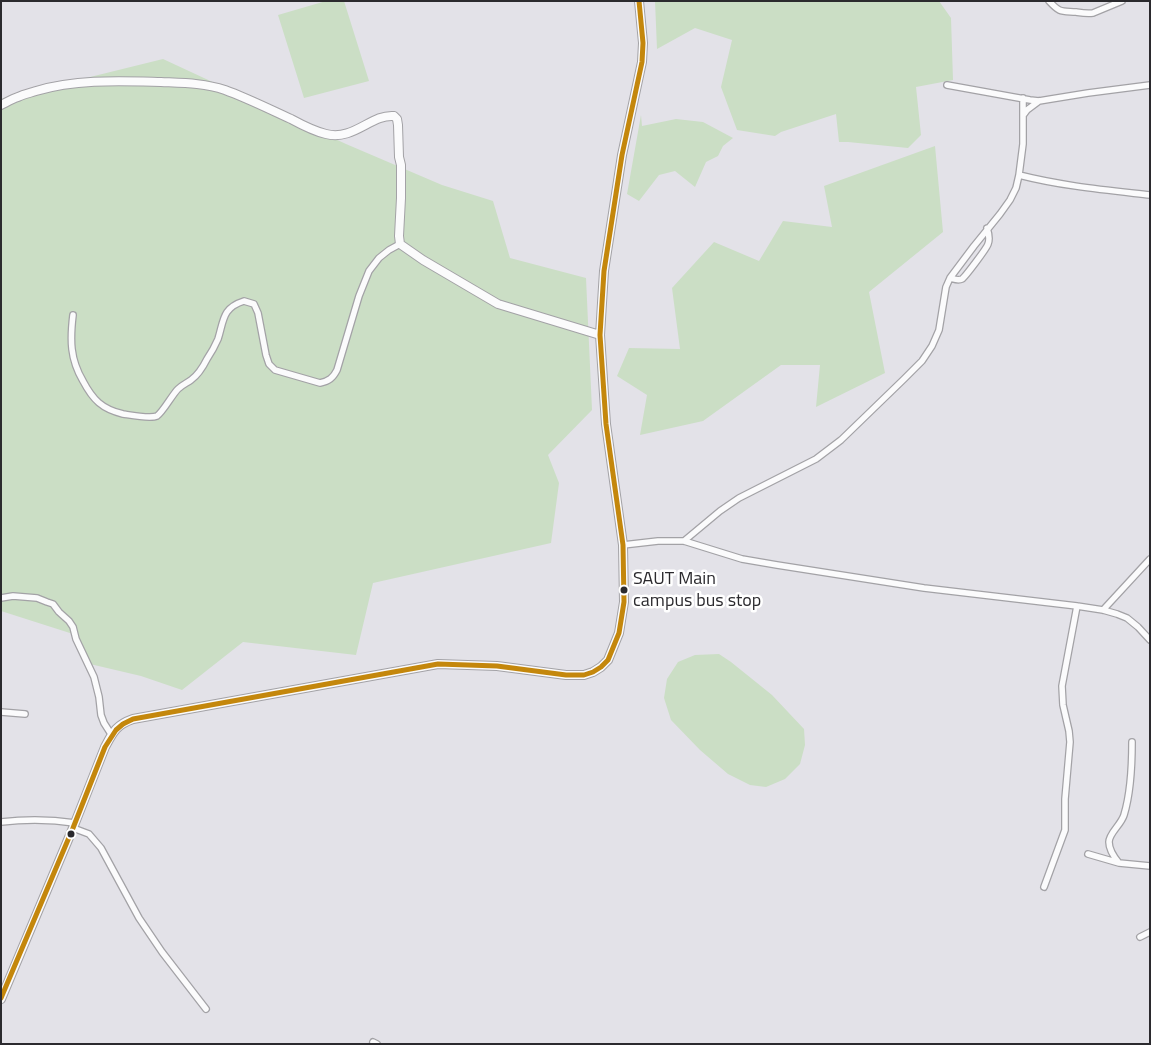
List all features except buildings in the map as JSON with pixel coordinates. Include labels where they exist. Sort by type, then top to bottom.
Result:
[{"type":"main road","points":[[1,999],[105,747],[112,734],[122,723],[133,719],[438,664],[497,666],[566,675],[584,675],[601,667],[608,660],[619,634],[624,602],[624,545],[606,424],[600,335],[604,271],[622,155],[642,62],[643,42],[639,1]]},
{"type":"main road","points":[[1,105],[19,96],[62,85],[99,81],[124,81],[207,85],[224,90],[327,135],[342,135],[360,129],[382,117],[394,116],[398,125],[401,165],[400,244],[423,260],[498,304],[600,335]]},
{"type":"street","points":[[1049,1],[1062,12],[1088,14],[1122,1]]},
{"type":"street","points":[[946,85],[1039,101],[1150,85]]},
{"type":"street","points":[[684,541],[739,498],[816,459],[840,440],[922,361],[932,346],[939,330],[946,287],[950,278],[987,228],[1000,214],[1016,188],[1024,144],[1023,98]]},
{"type":"street","points":[[1023,115],[1039,101]]},
{"type":"street","points":[[1019,175],[1080,188],[1150,195]]},
{"type":"street","points":[[950,278],[956,280],[964,278],[986,250],[989,238],[987,228]]},
{"type":"street","points":[[73,315],[71,336],[73,357],[78,374],[93,398],[111,411],[128,415],[152,417],[158,415],[179,388],[199,372],[217,340],[225,313],[233,305],[244,301],[254,304],[258,313],[266,355],[269,364],[275,370],[320,383],[327,382],[337,370],[359,296],[370,271],[379,258],[400,244]]},
{"type":"street","points":[[958,267],[975,262]]},
{"type":"street","points":[[624,545],[658,540],[684,541],[742,559],[777,565],[924,588],[1103,610],[1127,618],[1150,640]]},
{"type":"street","points":[[1103,610],[1150,559]]},
{"type":"street","points":[[1,598],[13,596],[37,598],[53,604],[70,621],[76,639],[94,677],[101,715],[112,734]]},
{"type":"street","points":[[1044,886],[1065,830],[1065,799],[1070,742],[1063,705],[1062,686],[1077,606]]},
{"type":"street","points":[[1,712],[25,714]]},
{"type":"street","points":[[1119,863],[1110,850],[1109,839],[1123,818],[1128,799],[1132,742]]},
{"type":"street","points":[[1,822],[41,819],[74,825],[89,834],[101,848],[138,918],[206,1009]]},
{"type":"street","points":[[1088,854],[1119,863],[1150,866]]},
{"type":"street","points":[[1140,937],[1150,932]]},
{"type":"green space","points":[[326,1],[344,1],[369,81],[304,98],[278,15]]},
{"type":"green space","points":[[655,1],[939,1],[951,18],[953,80],[916,87],[921,135],[908,148],[839,142],[836,114],[781,132],[775,136],[737,130],[721,87],[732,40],[695,28],[657,49]]},
{"type":"green space","points":[[163,59],[346,144],[442,185],[493,201],[510,258],[586,278],[592,410],[548,455],[559,483],[551,543],[373,583],[356,655],[243,642],[182,690],[141,676],[90,664],[73,634],[1,611],[1,99]]},
{"type":"green space","points":[[641,115],[642,126],[676,119],[703,122],[733,138],[723,146],[718,156],[706,162],[695,187],[675,171],[659,175],[639,201],[627,194]]},
{"type":"green space","points":[[935,146],[943,232],[869,292],[885,373],[816,407],[820,365],[781,365],[703,421],[640,435],[647,395],[617,376],[629,348],[680,349],[672,288],[714,242],[759,261],[783,221],[832,227],[824,186]]},
{"type":"green space","points":[[719,654],[772,695],[804,729],[805,745],[800,764],[785,779],[766,787],[750,785],[728,774],[700,750],[671,720],[664,698],[667,679],[678,662],[695,655]]},
{"type":"transit line","points":[[1,998],[105,747],[116,730],[123,724],[133,719],[438,664],[497,666],[566,675],[584,675],[593,672],[608,660],[619,633],[624,602],[623,545],[606,424],[600,335],[604,271],[622,155],[642,62],[643,43],[639,1]]},
{"type":"place","name":"SAUT Main campus bus stop","points":[[624,590]]}]
